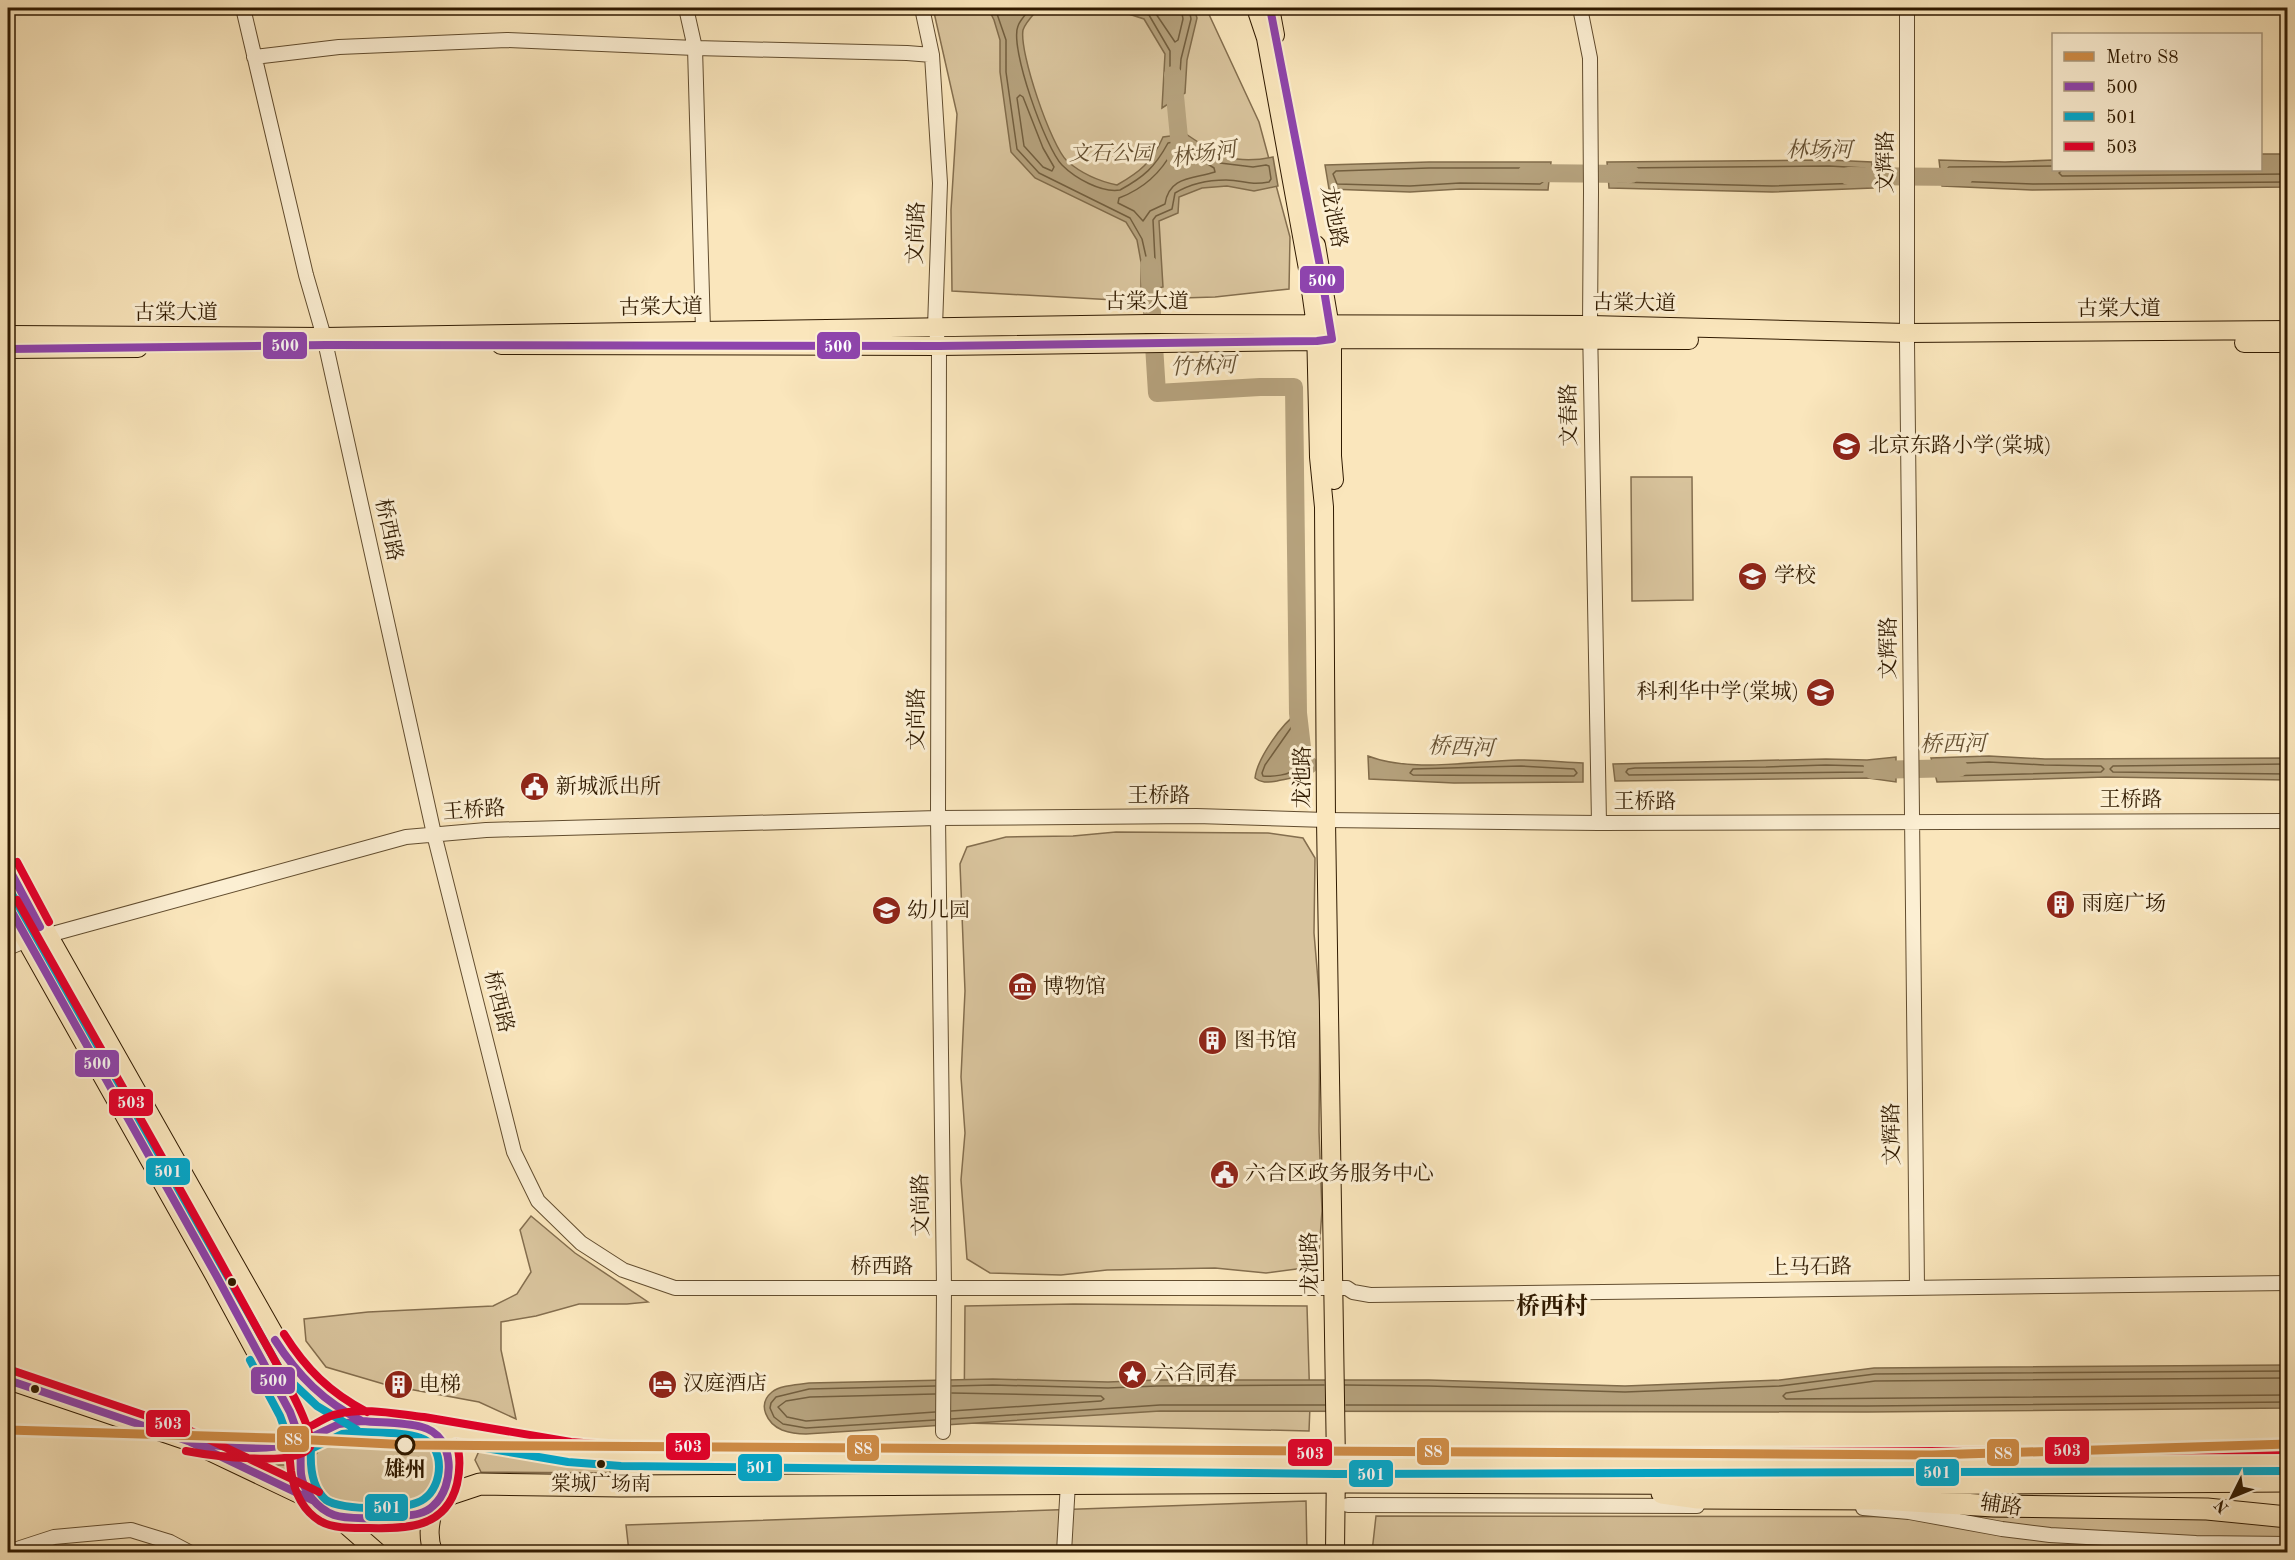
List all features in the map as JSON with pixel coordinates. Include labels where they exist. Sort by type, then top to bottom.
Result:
[{"type":"highway","points":[[8,867],[27,941],[291,1367],[318,1395],[340,1411],[362,1421]]},
{"type":"highway","points":[[8,905],[216,1275],[290,1412],[301,1442],[301,1475],[304,1486],[314,1501],[336,1516],[386,1518],[422,1513],[436,1502],[480,1484],[621,1486],[1068,1483],[1342,1473],[2156,1459],[2288,1460]]},
{"type":"highway","points":[[301,1442],[339,1424],[362,1421],[423,1427],[570,1452],[621,1456],[1342,1473],[1617,1482],[1911,1484],[2288,1481]]},
{"type":"highway","points":[[423,1427],[440,1437],[446,1448],[448,1481],[436,1502]]},
{"type":"highway","points":[[2156,1459],[2288,1447]]},
{"type":"highway","points":[[1617,1482],[1698,1498],[1860,1499],[2042,1508],[2207,1509],[2288,1517]]},
{"type":"main road","name":"龙池路","points":[[1256,8],[1266,38],[1308,269],[1324,333]]},
{"type":"main road","name":"龙池路","points":[[1270,8],[1324,333],[1319,457],[1324,507],[1342,1473],[1335,1552]]},
{"type":"main road","name":"古棠大道","points":[[8,349],[703,330],[1147,324],[1324,333]]},
{"type":"main road","name":"古棠大道","points":[[1907,337],[2288,330]]},
{"type":"main road","name":"古棠大道","points":[[8,335],[325,341],[939,346],[1148,342],[1324,333],[1590,332],[2288,343]]},
{"type":"main road","points":[[8,1380],[188,1441],[314,1501]]},
{"type":"main road","points":[[188,1441],[236,1450],[284,1448],[301,1442]]},
{"type":"main road","name":"龙池路","points":[[1342,1473],[1348,1505],[1347,1552]]},
{"type":"main road","points":[[433,1552],[429,1526],[436,1502]]},
{"type":"main road","points":[[336,1516],[377,1552]]},
{"type":"street","name":"桥西路","points":[[243,8],[306,275],[325,341],[434,834],[514,1152],[538,1201],[581,1243],[623,1270],[675,1288],[1340,1288]]},
{"type":"street","points":[[686,8],[695,48],[703,330]]},
{"type":"street","name":"文尚路","points":[[922,8],[932,56],[940,183],[935,327],[939,346],[938,818],[944,1288],[943,1432]]},
{"type":"street","name":"文春路","points":[[1580,8],[1590,58],[1592,192],[1590,332],[1599,823]]},
{"type":"street","name":"文辉路","points":[[1907,8],[1907,337],[1917,1288]]},
{"type":"street","points":[[254,57],[339,47],[507,40],[695,48],[907,53],[932,56]]},
{"type":"street","name":"王桥路","points":[[27,941],[406,837],[486,830],[938,818],[1196,816],[1599,823],[2288,821]]},
{"type":"street","name":"上马石路","points":[[1340,1288],[1370,1294],[2288,1283]]},
{"type":"street","points":[[1064,1552],[1068,1483]]},
{"type":"street","points":[[1860,1499],[1889,1510]]},
{"type":"street","name":"辅路","points":[[1348,1505],[1856,1508],[1909,1512],[2002,1529],[2050,1534],[2196,1543],[2288,1544]]},
{"type":"street","points":[[8,1552],[54,1537],[131,1530],[170,1542],[189,1552]]},
{"type":"green space","name":"文石公园","points":[[933,8],[1206,8],[1259,122],[1290,237],[1289,289],[1215,297],[1115,300],[952,291],[951,210],[957,114]]},
{"type":"green space","points":[[1631,477],[1692,477],[1693,600],[1632,601]]},
{"type":"green space","points":[[1116,832],[1268,833],[1303,838],[1315,858],[1314,933],[1320,1004],[1319,1131],[1322,1211],[1319,1252],[1304,1268],[1266,1273],[1215,1268],[1107,1270],[1061,1275],[990,1273],[967,1259],[961,1180],[965,1133],[961,1077],[965,991],[960,864],[967,847],[1006,837],[1073,836]]},
{"type":"green space","points":[[531,1216],[575,1253],[648,1302],[579,1304],[536,1316],[501,1322],[501,1350],[516,1419],[479,1402],[387,1385],[326,1367],[306,1341],[304,1319],[368,1312],[493,1306],[517,1294],[531,1272],[520,1230]]},
{"type":"green space","points":[[1074,1304],[1307,1306],[1309,1431],[964,1423],[965,1306]]},
{"type":"green space","points":[[376,1435],[407,1438],[426,1447],[435,1463],[433,1485],[428,1494],[416,1502],[380,1508],[345,1507],[330,1501],[318,1489],[312,1476],[312,1463],[318,1451],[338,1438]]},
{"type":"green space","points":[[479,1451],[560,1465],[610,1470],[610,1473],[481,1472],[475,1460]]},
{"type":"green space","points":[[259,1465],[289,1465],[291,1484]]},
{"type":"green space","points":[[1306,1501],[1307,1552],[629,1552],[626,1525]]},
{"type":"green space","points":[[1376,1516],[2288,1517],[2287,1552],[1372,1552]]},
{"type":"water","points":[[988,8],[1039,8],[1023,30],[1026,58],[1053,137],[1060,152],[1078,170],[1117,185],[1144,166],[1163,137],[1186,134],[1227,157],[1247,160],[1273,157],[1278,186],[1254,191],[1227,186],[1202,188],[1179,197],[1178,213],[1159,221],[1163,287],[1141,292],[1141,262],[1137,240],[1126,222],[1035,178],[1011,152],[1000,72],[1000,40]]},
{"type":"water","points":[[1110,8],[1194,8],[1197,18],[1187,60],[1185,93],[1162,108],[1165,54],[1144,19]]},
{"type":"water","points":[[2262,154],[2287,154],[2287,187],[2032,190],[1942,186],[1939,160],[2005,162],[2052,160],[2052,171],[2262,171]]},
{"type":"water","points":[[1829,160],[1872,162],[1873,188],[1772,192],[1609,188],[1607,162]]},
{"type":"water","points":[[1551,162],[1548,190],[1460,189],[1410,192],[1329,189],[1325,165]]},
{"type":"water","points":[[1298,713],[1306,753],[1300,774],[1277,781],[1258,780],[1255,778],[1257,770],[1265,752],[1285,725]]},
{"type":"water","points":[[1368,756],[1385,761],[1423,765],[1518,760],[1583,763],[1583,782],[1454,783],[1369,779]]},
{"type":"water","points":[[1989,756],[2045,759],[2287,758],[2287,780],[2106,777],[1937,782],[1931,758]]},
{"type":"water","points":[[1896,757],[1896,782],[1868,778],[1615,781],[1613,764],[1867,760]]},
{"type":"water","points":[[2288,1365],[2287,1408],[1867,1412],[1160,1411],[797,1434],[777,1427],[768,1419],[764,1408],[767,1397],[772,1392],[784,1387],[809,1383],[993,1379],[1108,1382],[1429,1380],[1625,1386],[1780,1380],[1874,1368]]},
{"type":"waterway","name":"竹林河","points":[[1173,75],[1180,148],[1175,156]]},
{"type":"waterway","name":"林场河","points":[[1527,173],[1631,174]]},
{"type":"waterway","name":"林场河","points":[[1848,176],[1964,177]]},
{"type":"waterway","name":"竹林河","points":[[1149,265],[1157,393],[1294,387],[1298,713],[1304,765],[1309,765]]},
{"type":"waterway","name":"桥西河","points":[[1872,770],[1959,768]]},
{"type":"metro line","name":"S8","points":[[8,1430],[273,1438],[410,1445],[1932,1455],[2288,1444]]},
{"type":"transit line","name":"500","points":[[8,349],[326,345],[939,346],[1332,339],[1270,8]]},
{"type":"transit line","name":"503","points":[[17,862],[49,922]]},
{"type":"transit line","name":"500","points":[[8,867],[40,927]]},
{"type":"transit line","name":"501","points":[[8,887],[282,1373],[317,1406],[357,1430]]},
{"type":"transit line","name":"503","points":[[17,900],[281,1372],[300,1409],[310,1439],[310,1447],[302,1453],[271,1459],[186,1451]]},
{"type":"transit line","name":"500","points":[[8,905],[216,1275],[290,1412],[301,1442],[273,1447],[245,1448],[188,1441]]},
{"type":"transit line","name":"503","points":[[284,1334],[320,1379],[342,1397],[367,1412]]},
{"type":"transit line","name":"500","points":[[275,1340],[313,1387],[348,1414],[362,1421]]},
{"type":"transit line","name":"501","points":[[250,1360],[280,1416],[291,1446]]},
{"type":"transit line","name":"503","points":[[11,1370],[191,1431],[319,1492]]},
{"type":"transit line","name":"500","points":[[8,1380],[188,1441],[314,1501]]},
{"type":"transit line","name":"503","points":[[424,1417],[381,1412],[349,1412],[331,1416],[295,1433],[291,1438],[289,1448],[291,1471],[294,1486],[304,1506],[320,1521],[337,1527],[397,1528],[423,1523],[444,1510],[452,1499],[459,1468],[456,1443]]},
{"type":"transit line","name":"503","points":[[424,1417],[571,1442],[621,1446],[1336,1453],[2288,1450]]},
{"type":"transit line","name":"500","points":[[362,1421],[422,1427],[433,1432],[441,1440],[446,1450],[448,1474],[446,1486],[433,1506],[425,1512],[388,1518],[346,1517],[328,1512],[312,1499],[302,1481],[301,1442],[339,1424],[362,1421]]},
{"type":"transit line","name":"501","points":[[362,1432],[407,1435],[429,1442],[435,1449],[439,1467],[435,1485],[430,1493],[416,1503],[390,1507],[360,1508],[334,1504],[326,1500],[315,1483],[311,1449],[342,1434],[362,1432]]},
{"type":"transit line","name":"501","points":[[456,1443],[568,1462],[621,1466],[1336,1474],[2288,1471]]},
{"type":"place","name":"北京东路小学(棠城)","points":[[1847,446]]},
{"type":"place","name":"学校","points":[[1753,576]]},
{"type":"place","name":"科利华中学(棠城)","points":[[1820,692]]},
{"type":"place","name":"新城派出所","points":[[535,787]]},
{"type":"place","name":"雨庭广场","points":[[2061,904]]},
{"type":"place","name":"幼儿园","points":[[886,911]]},
{"type":"place","name":"博物馆","points":[[1022,987]]},
{"type":"place","name":"图书馆","points":[[1213,1041]]},
{"type":"place","name":"六合区政务服务中心","points":[[1224,1174]]},
{"type":"place","name":"六合同春","points":[[1132,1374]]},
{"type":"place","name":"汉庭酒店","points":[[662,1384]]},
{"type":"place","name":"电梯","points":[[398,1385]]},
{"type":"place","name":"雄州","points":[[405,1445]]},
{"type":"place","name":"棠城广场南","points":[[601,1464]]},
{"type":"district","name":"桥西村","points":[[1552,1308]]}]
